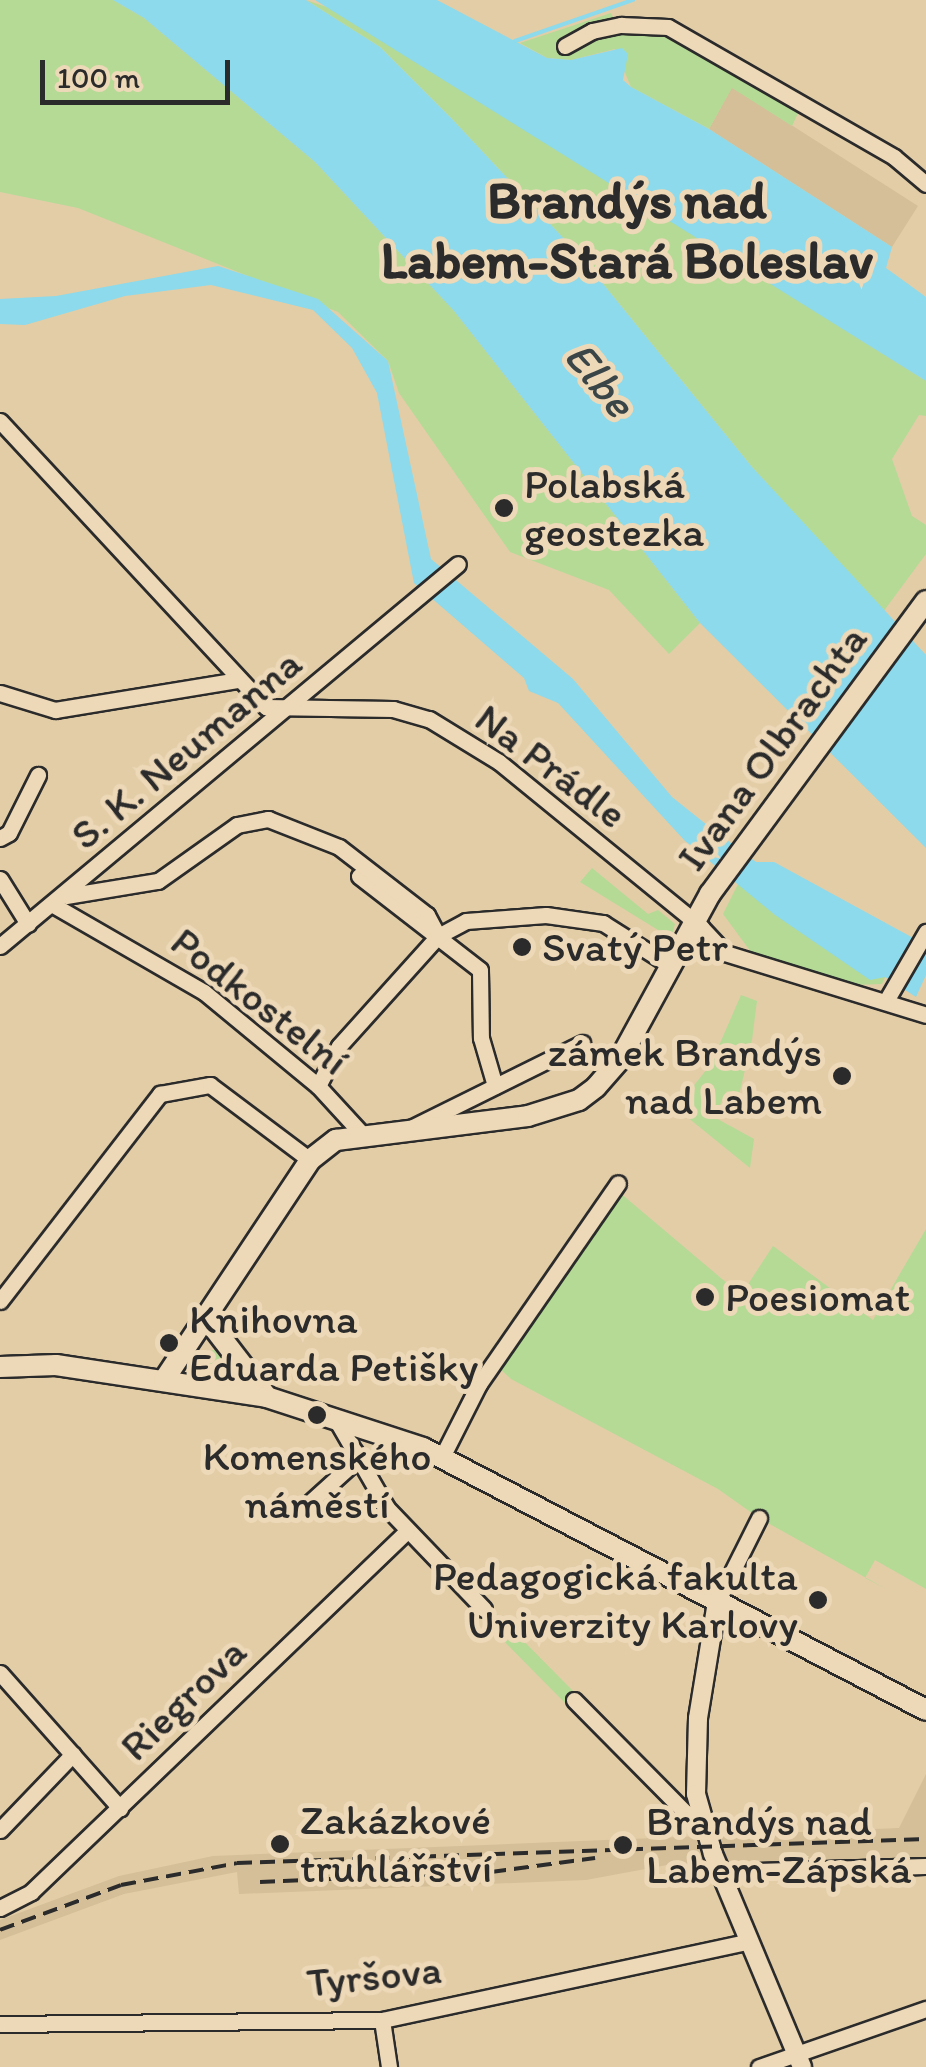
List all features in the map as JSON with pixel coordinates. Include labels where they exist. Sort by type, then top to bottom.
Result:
[{"type":"main road","name":"Ivana Olbrachta","points":[[164,1380],[310,1160],[336,1140],[360,1133],[504,1121],[579,1100],[620,1060],[692,922],[926,602]]},
{"type":"main road","points":[[208,1318],[266,1397]]},
{"type":"main road","points":[[0,1367],[56,1364],[266,1397],[443,1456],[926,1710]]},
{"type":"street","points":[[565,46],[592,31],[621,25],[668,27],[894,156],[926,184]]},
{"type":"street","points":[[0,421],[238,680],[266,706],[290,708]]},
{"type":"street","name":"S. K. Neumanna","points":[[0,946],[60,901],[458,564]]},
{"type":"street","points":[[0,693],[55,710],[238,680]]},
{"type":"street","name":"Na Prádle","points":[[290,708],[392,709],[428,719],[498,762],[725,953]]},
{"type":"street","points":[[0,838],[9,833],[38,775]]},
{"type":"street","points":[[60,901],[158,881],[237,825],[268,820],[339,847],[427,915],[438,936]]},
{"type":"street","points":[[360,876],[480,970],[480,1038],[495,1086]]},
{"type":"street","points":[[0,878],[28,924]]},
{"type":"street","name":"Podkostelní","points":[[60,901],[167,967],[318,1086],[360,1133]]},
{"type":"street","points":[[318,1086],[339,1046],[438,936],[466,921],[546,915],[603,923],[675,957],[725,953],[890,994],[926,1015]]},
{"type":"street","points":[[890,994],[926,932]]},
{"type":"street","points":[[410,1129],[582,1044]]},
{"type":"street","points":[[0,1301],[160,1094],[210,1085],[310,1160]]},
{"type":"street","points":[[443,1456],[479,1384],[618,1183]]},
{"type":"street","points":[[338,1423],[407,1531],[484,1609]]},
{"type":"street","points":[[308,1504],[350,1466],[355,1452]]},
{"type":"street","points":[[759,1518],[716,1602],[694,1768],[702,1818],[721,1872],[799,2060]]},
{"type":"street","name":"Riegrova","points":[[0,1908],[32,1892],[407,1531]]},
{"type":"street","points":[[0,1673],[120,1808]]},
{"type":"street","points":[[574,1700],[686,1813],[702,1818]]},
{"type":"street","points":[[0,1830],[73,1754]]},
{"type":"street","points":[[721,1872],[926,1866]]},
{"type":"street","name":"Tyršova","points":[[0,2024],[382,2020],[749,1940]]},
{"type":"street","points":[[759,2067],[799,2060],[926,2010]]},
{"type":"street","points":[[382,2020],[390,2067]]},
{"type":"shaded area","points":[[732,87],[918,206],[892,247],[709,129]]},
{"type":"shaded area","points":[[926,1774],[926,1859],[667,1865],[586,1880],[239,1894],[237,1872],[124,1894],[0,1940],[0,1920],[119,1876],[213,1856],[899,1828]]},
{"type":"green space","points":[[0,0],[113,0],[144,18],[315,162],[454,311],[700,623],[669,654],[609,590],[510,552],[399,393],[388,361],[338,312],[78,208],[0,192]]},
{"type":"green space","points":[[306,0],[335,10],[926,381],[926,416],[919,415],[892,459],[912,516],[926,525],[926,554],[883,612],[752,467],[582,258],[452,119],[380,47]]},
{"type":"green space","points":[[611,13],[619,29],[664,33],[799,111],[792,126],[732,88],[709,129],[631,87],[615,49],[571,60],[547,58],[520,43]]},
{"type":"green space","points":[[592,868],[648,914],[658,910],[675,924],[671,938],[580,882]]},
{"type":"green space","points":[[739,882],[775,915],[885,977],[882,984],[853,985],[751,952],[723,914]]},
{"type":"green space","points":[[741,995],[757,1001],[752,1040],[739,1095],[727,1091],[714,1117],[754,1139],[750,1168],[676,1108],[711,1064]]},
{"type":"green space","points":[[619,1192],[741,1295],[773,1246],[873,1320],[926,1229],[926,1589],[875,1560],[865,1577],[759,1518],[718,1489],[511,1379],[498,1367]]},
{"type":"green space","points":[[217,1349],[242,1380],[207,1374],[204,1353]]},
{"type":"green space","points":[[492,1609],[577,1695],[567,1705],[482,1619]]},
{"type":"water","name":"Elbe","points":[[113,0],[306,0],[380,47],[452,119],[582,258],[752,467],[926,655],[926,848],[700,623],[454,311],[315,162],[144,18]]},
{"type":"water","points":[[315,0],[437,0],[547,58],[571,60],[622,48],[628,54],[623,80],[631,87],[709,129],[892,247],[886,268],[926,297],[926,381]]},
{"type":"water","points":[[218,266],[318,299],[388,361],[431,559],[573,679],[672,797],[707,825],[756,862],[774,862],[926,945],[926,975],[916,997],[885,977],[870,980],[775,915],[685,841],[558,703],[529,691],[524,678],[414,583],[377,393],[352,348],[313,310],[211,285],[125,296],[25,325],[0,324],[0,299],[56,296]]},
{"type":"waterway","points":[[515,41],[633,0]]},
{"type":"railway","points":[[0,1930],[121,1885],[237,1863],[926,1839]]},
{"type":"railway","points":[[260,1882],[491,1872],[595,1858]]},
{"type":"place","name":"Polabská geostezka","points":[[504,508]]},
{"type":"place","name":"Svatý Petr","points":[[522,947]]},
{"type":"place","name":"zámek Brandýs nad Labem","points":[[842,1076]]},
{"type":"place","name":"Poesiomat","points":[[705,1297]]},
{"type":"place","name":"Knihovna Eduarda Petišky","points":[[169,1343]]},
{"type":"place","name":"Komenského náměstí","points":[[317,1415]]},
{"type":"place","name":"Pedagogická fakulta Univerzity Karlovy","points":[[818,1600]]},
{"type":"place","name":"Zakázkové truhlářství","points":[[280,1844]]},
{"type":"place","name":"Brandýs nad Labem-Zápská","points":[[623,1845]]},
{"type":"district","name":"Brandýs nad Labem-Stará Boleslav","points":[[627,231]]}]
